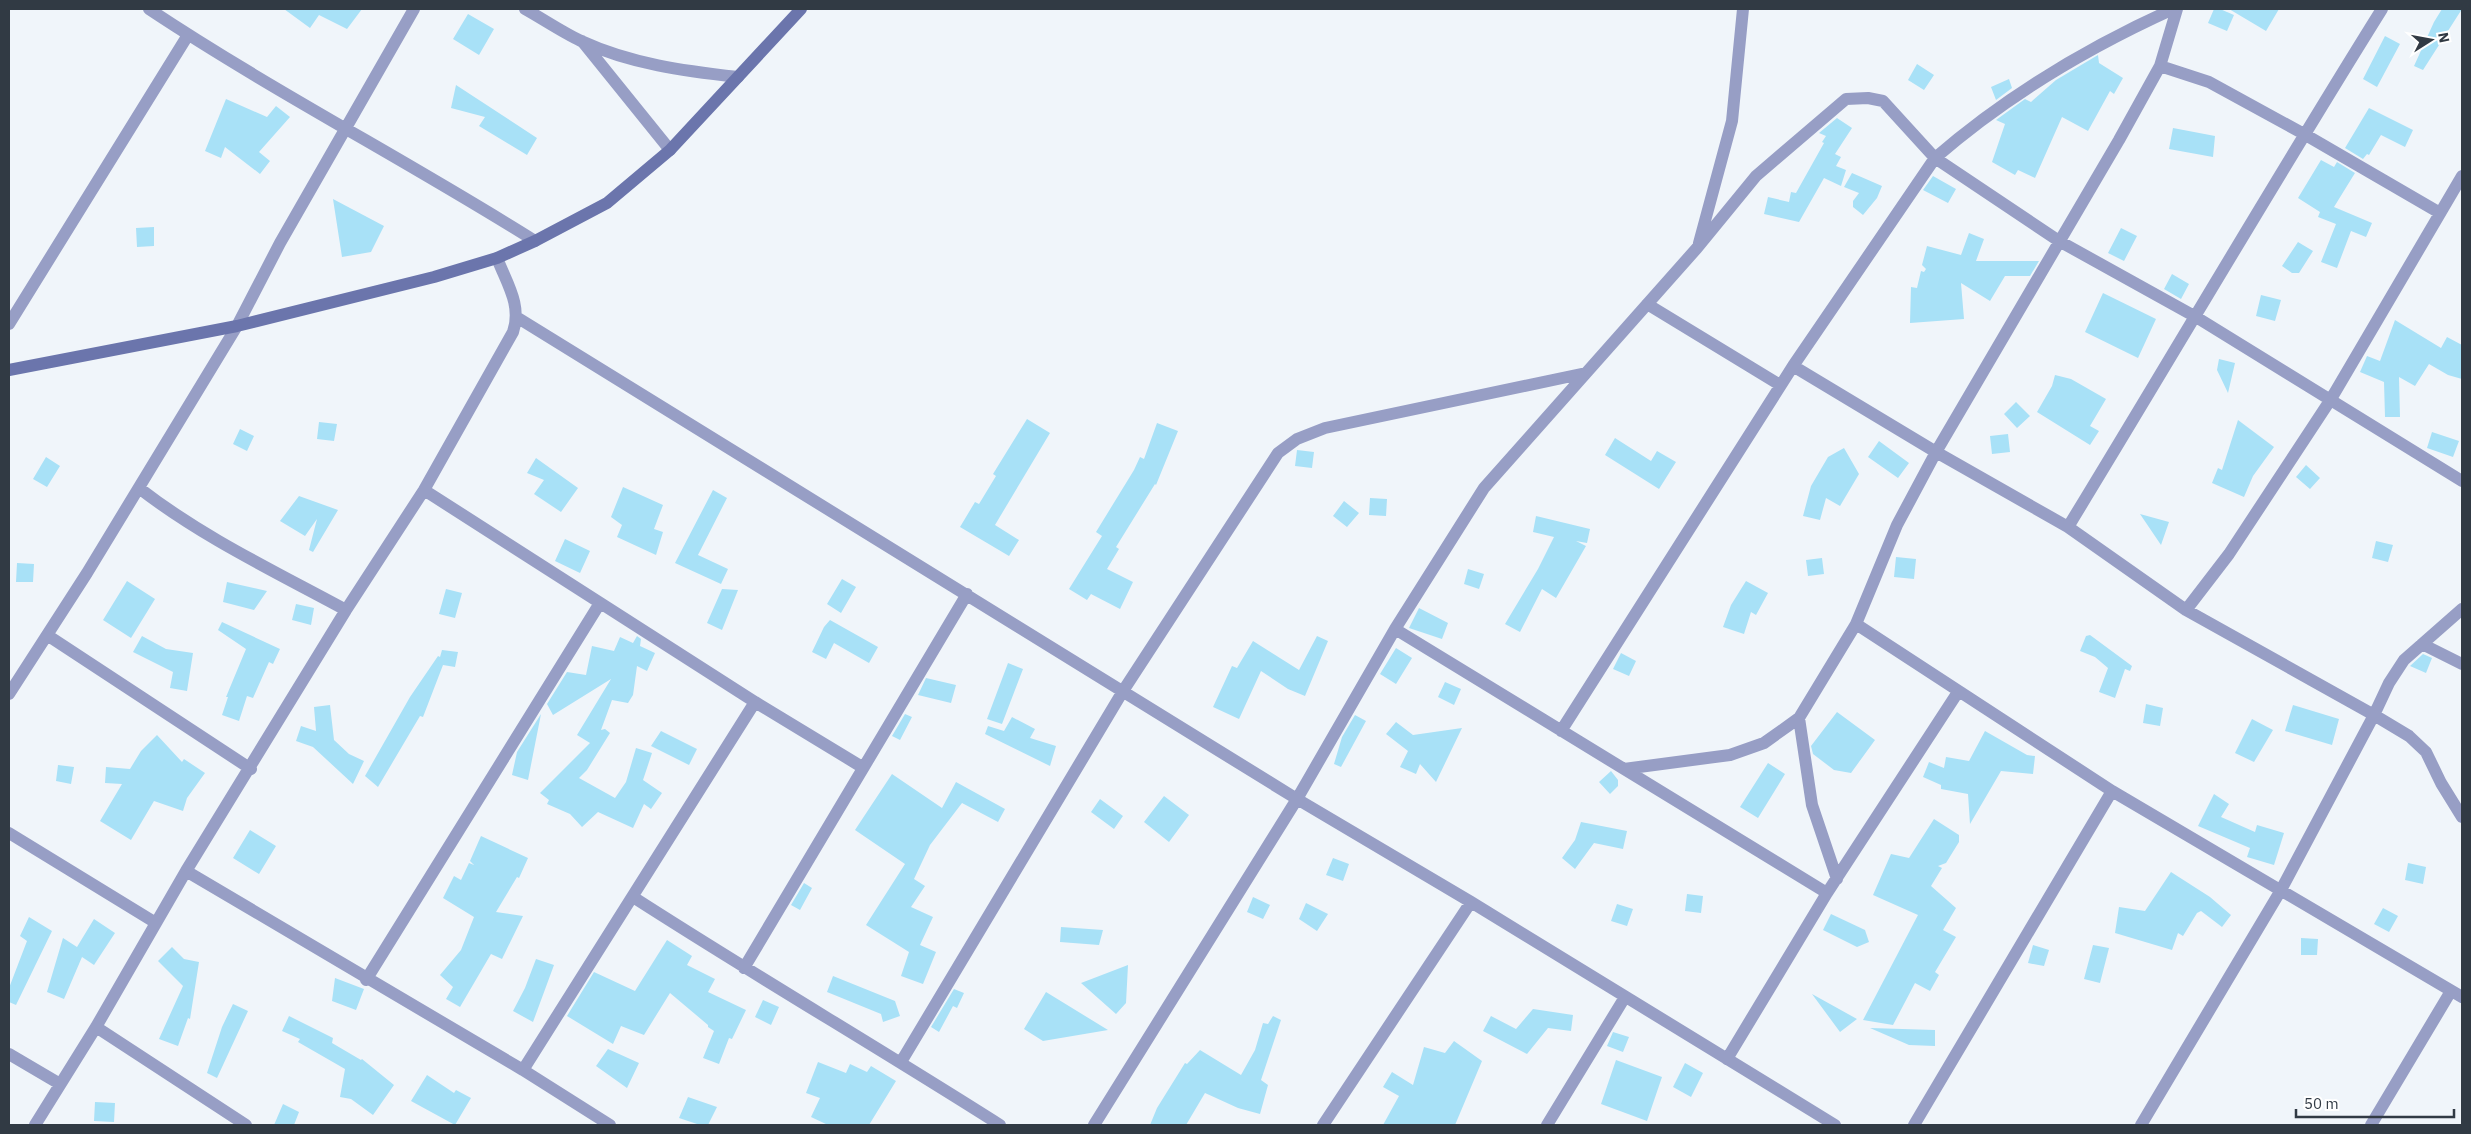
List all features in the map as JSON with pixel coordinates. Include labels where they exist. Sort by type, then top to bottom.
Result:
[{"type":"main road","points":[[9,370],[237,326],[497,258],[535,242],[607,203],[670,150],[801,9]]},
{"type":"street","points":[[148,9],[344,129],[460,194],[535,242]]},
{"type":"street","points":[[9,694],[139,488],[237,326],[280,242],[414,9]]},
{"type":"street","points":[[524,9],[582,41],[667,69],[738,78]]},
{"type":"street","points":[[1697,248],[1732,121],[1743,9]]},
{"type":"street","points":[[1561,731],[1780,385],[1935,158],[1964,133],[2034,84],[2110,39],[2173,9]]},
{"type":"street","points":[[1624,769],[1730,755],[1764,743],[1798,718],[1856,624],[1897,524],[1936,452],[2119,140],[2160,66],[2178,9]]},
{"type":"street","points":[[2068,528],[2304,134],[2382,9]]},
{"type":"street","points":[[9,324],[188,35]]},
{"type":"street","points":[[582,41],[670,150]]},
{"type":"street","points":[[2160,66],[2209,82],[2304,134],[2440,213]]},
{"type":"street","points":[[1094,1125],[1297,799],[1395,629],[1484,488],[1697,248],[1756,176],[1846,99],[1868,98],[1884,101],[1935,158],[2059,241],[2196,317],[2461,478]]},
{"type":"street","points":[[2186,610],[2229,554],[2331,398],[2462,176]]},
{"type":"street","points":[[35,1125],[96,1027],[186,872],[251,769],[346,610],[424,490],[513,332],[518,318],[516,304],[497,258]]},
{"type":"street","points":[[1647,304],[1780,385]]},
{"type":"street","points":[[518,318],[1297,799],[1470,902],[1835,1125]]},
{"type":"street","points":[[1793,366],[1936,452],[2068,528],[2186,610],[2374,714],[2409,736],[2426,752],[2441,783],[2462,817]]},
{"type":"street","points":[[901,1062],[1123,691],[1278,453],[1297,439],[1325,428],[1586,373]]},
{"type":"street","points":[[139,488],[170,511],[202,531],[346,610]]},
{"type":"street","points":[[424,490],[755,702],[862,767]]},
{"type":"street","points":[[744,968],[862,767],[967,594]]},
{"type":"street","points":[[366,980],[600,602]]},
{"type":"street","points":[[2141,1125],[2281,890],[2389,683],[2404,660],[2462,609]]},
{"type":"street","points":[[1856,624],[2112,791],[2457,994],[2371,1125]]},
{"type":"street","points":[[1395,629],[1827,894]]},
{"type":"street","points":[[46,635],[251,769]]},
{"type":"street","points":[[2422,644],[2462,664]]},
{"type":"street","points":[[1727,1059],[1827,894],[1958,692]]},
{"type":"street","points":[[522,1070],[633,898],[755,702]]},
{"type":"street","points":[[1798,718],[1812,805],[1837,879]]},
{"type":"street","points":[[1914,1125],[2112,791]]},
{"type":"street","points":[[9,833],[156,923]]},
{"type":"street","points":[[186,872],[366,980],[522,1070],[610,1125]]},
{"type":"street","points":[[633,898],[744,968],[901,1062],[1000,1125]]},
{"type":"street","points":[[1322,1125],[1470,902]]},
{"type":"street","points":[[1547,1125],[1625,997]]},
{"type":"street","points":[[96,1027],[246,1125]]},
{"type":"street","points":[[9,1054],[60,1084]]},
{"type":"building","points":[[284,9],[362,9],[347,29],[319,15],[310,28]]},
{"type":"building","points":[[2214,9],[2220,9],[2234,15],[2227,31],[2208,23]]},
{"type":"building","points":[[2229,9],[2279,9],[2266,31]]},
{"type":"building","points":[[2442,9],[2462,9],[2423,70],[2414,66]]},
{"type":"building","points":[[468,14],[494,29],[479,55],[453,39]]},
{"type":"building","points":[[2385,36],[2400,44],[2377,87],[2363,79]]},
{"type":"building","points":[[2098,55],[2099,63],[2123,78],[2114,94],[2110,91],[2088,131],[2062,117],[2035,178],[2018,170],[2015,175],[1992,162],[2005,124],[1996,120],[2025,99],[2031,102],[2056,80]]},
{"type":"building","points":[[1917,64],[1934,75],[1924,90],[1908,80]]},
{"type":"building","points":[[2009,79],[2012,88],[1996,100],[1991,87]]},
{"type":"building","points":[[456,85],[537,138],[527,155],[479,126],[485,117],[451,108]]},
{"type":"building","points":[[226,99],[267,117],[276,106],[290,117],[259,152],[270,161],[260,174],[225,147],[221,158],[205,151]]},
{"type":"building","points":[[2369,108],[2413,130],[2405,147],[2381,135],[2369,155],[2367,154],[2363,159],[2345,148]]},
{"type":"building","points":[[1837,118],[1852,128],[1835,154],[1841,157],[1836,166],[1846,170],[1841,186],[1824,178],[1799,222],[1764,214],[1768,197],[1789,202],[1791,192],[1796,193],[1824,143],[1822,142],[1826,136],[1819,133]]},
{"type":"building","points":[[2173,128],[2215,136],[2213,157],[2169,149]]},
{"type":"building","points":[[2321,160],[2334,167],[2337,162],[2355,173],[2334,207],[2372,223],[2366,237],[2351,231],[2337,268],[2321,262],[2336,224],[2318,217],[2320,212],[2298,198]]},
{"type":"building","points":[[1852,173],[1882,186],[1877,198],[1863,215],[1853,207],[1853,201],[1859,193],[1844,187]]},
{"type":"building","points":[[1933,176],[1956,189],[1948,203],[1923,190]]},
{"type":"building","points":[[333,199],[384,226],[371,252],[342,257]]},
{"type":"building","points":[[154,227],[154,246],[137,247],[136,228]]},
{"type":"building","points":[[2121,228],[2137,236],[2124,261],[2108,253]]},
{"type":"building","points":[[1969,233],[1984,239],[1976,261],[2039,261],[2030,276],[2005,276],[1990,301],[1961,283],[1964,319],[1910,323],[1911,287],[1917,288],[1921,271],[1924,272],[1926,269],[1922,265],[1927,246],[1961,255]]},
{"type":"building","points":[[2298,242],[2313,251],[2299,273],[2292,273],[2282,266]]},
{"type":"building","points":[[2172,274],[2189,284],[2181,299],[2164,289]]},
{"type":"building","points":[[2103,293],[2156,319],[2138,358],[2085,332]]},
{"type":"building","points":[[2261,295],[2281,300],[2275,321],[2256,316]]},
{"type":"building","points":[[2395,320],[2441,348],[2447,337],[2462,345],[2462,379],[2448,375],[2429,364],[2415,386],[2399,377],[2400,417],[2385,417],[2384,382],[2360,372],[2367,356],[2380,361]]},
{"type":"building","points":[[2219,359],[2235,363],[2228,393],[2217,370]]},
{"type":"building","points":[[2055,375],[2071,379],[2106,399],[2090,426],[2099,431],[2090,445],[2037,412],[2052,386]]},
{"type":"building","points":[[2016,402],[2030,416],[2017,428],[2004,414]]},
{"type":"building","points":[[1027,419],[1050,433],[995,525],[1019,540],[1009,556],[960,527],[975,502],[979,504],[996,476],[993,474]]},
{"type":"building","points":[[2238,420],[2274,447],[2253,476],[2244,497],[2212,483],[2218,468],[2222,470]]},
{"type":"building","points":[[319,422],[337,424],[334,441],[317,439]]},
{"type":"building","points":[[1157,423],[1178,431],[1156,485],[1116,547],[1119,549],[1107,569],[1133,582],[1120,609],[1091,594],[1087,600],[1069,589],[1102,536],[1096,532],[1140,457],[1144,459]]},
{"type":"building","points":[[240,429],[254,436],[247,451],[233,444]]},
{"type":"building","points":[[2432,432],[2459,441],[2453,457],[2427,448]]},
{"type":"building","points":[[2008,434],[2010,452],[1992,454],[1990,436]]},
{"type":"building","points":[[1615,438],[1651,461],[1657,451],[1676,462],[1659,489],[1605,455]]},
{"type":"building","points":[[1879,441],[1909,463],[1898,478],[1868,457]]},
{"type":"building","points":[[1844,448],[1859,474],[1840,506],[1826,498],[1820,520],[1803,516],[1811,486],[1828,457]]},
{"type":"building","points":[[1297,450],[1314,452],[1312,468],[1295,466]]},
{"type":"building","points":[[46,457],[60,466],[47,487],[33,479]]},
{"type":"building","points":[[536,458],[578,488],[561,512],[534,494],[544,480],[527,473]]},
{"type":"building","points":[[2306,465],[2320,478],[2310,489],[2296,477]]},
{"type":"building","points":[[623,487],[663,505],[654,529],[663,532],[656,555],[617,537],[622,525],[611,517]]},
{"type":"building","points":[[713,490],[727,498],[698,555],[728,569],[721,584],[675,563]]},
{"type":"building","points":[[299,496],[338,510],[313,552],[309,550],[317,519],[305,536],[280,521]]},
{"type":"building","points":[[1370,498],[1387,499],[1386,516],[1369,515]]},
{"type":"building","points":[[1344,501],[1359,513],[1347,527],[1333,516]]},
{"type":"building","points":[[2140,514],[2169,522],[2161,545]]},
{"type":"building","points":[[1536,516],[1590,529],[1587,543],[1576,541],[1586,546],[1556,598],[1542,589],[1520,632],[1505,624],[1538,569],[1554,537],[1533,532]]},
{"type":"building","points":[[565,539],[590,551],[580,573],[555,561]]},
{"type":"building","points":[[2376,541],[2393,545],[2388,562],[2372,558]]},
{"type":"building","points":[[1896,557],[1916,559],[1914,579],[1894,577]]},
{"type":"building","points":[[1822,558],[1824,574],[1808,576],[1806,560]]},
{"type":"building","points":[[17,563],[34,564],[33,582],[16,582]]},
{"type":"building","points":[[1468,569],[1484,574],[1479,589],[1464,584]]},
{"type":"building","points":[[842,579],[856,587],[841,613],[827,604]]},
{"type":"building","points":[[127,581],[155,599],[131,638],[103,620]]},
{"type":"building","points":[[1746,581],[1768,593],[1756,615],[1751,612],[1744,634],[1723,627],[1731,605]]},
{"type":"building","points":[[227,582],[267,591],[254,610],[223,602]]},
{"type":"building","points":[[446,589],[462,593],[455,618],[439,614]]},
{"type":"building","points":[[722,589],[738,590],[722,630],[707,623]]},
{"type":"building","points":[[296,604],[314,608],[311,625],[292,620]]},
{"type":"building","points":[[1419,608],[1448,623],[1442,639],[1409,628]]},
{"type":"building","points":[[830,620],[878,647],[869,663],[834,643],[826,659],[812,652],[824,627]]},
{"type":"building","points":[[222,622],[280,649],[273,664],[269,662],[253,698],[247,696],[239,721],[222,715],[228,697],[226,697],[246,649],[218,630]]},
{"type":"building","points":[[2090,635],[2132,666],[2130,671],[2125,669],[2115,698],[2099,692],[2108,668],[2095,657],[2080,651],[2086,636]]},
{"type":"building","points":[[142,636],[166,649],[193,653],[187,691],[170,688],[173,672],[133,652]]},
{"type":"building","points":[[637,636],[641,639],[640,646],[655,653],[647,671],[637,666],[633,695],[628,703],[612,700],[601,730],[605,729],[610,733],[587,770],[579,778],[615,798],[626,782],[636,748],[652,753],[643,780],[662,793],[651,809],[644,804],[633,828],[598,812],[582,827],[570,814],[547,804],[549,800],[540,793],[590,743],[577,735],[611,679],[553,715],[547,704],[567,672],[586,675],[592,646],[614,651],[620,637],[633,643]]},
{"type":"building","points":[[1317,636],[1328,641],[1305,696],[1288,689],[1261,671],[1239,719],[1213,707],[1232,666],[1237,668],[1253,641],[1299,670]]},
{"type":"building","points":[[1396,648],[1412,658],[1396,684],[1380,674]]},
{"type":"building","points":[[442,650],[458,652],[455,667],[443,665],[423,717],[420,716],[378,787],[365,776],[410,697],[438,656],[440,657]]},
{"type":"building","points":[[1621,653],[1636,661],[1629,676],[1613,669]]},
{"type":"building","points":[[2423,654],[2432,658],[2426,673],[2410,666]]},
{"type":"building","points":[[1008,663],[1023,669],[1002,724],[987,719]]},
{"type":"building","points":[[926,678],[956,685],[951,703],[918,695]]},
{"type":"building","points":[[1445,682],[1461,689],[1454,705],[1438,697]]},
{"type":"building","points":[[2146,704],[2163,708],[2160,726],[2143,723]]},
{"type":"building","points":[[330,705],[334,740],[349,754],[364,761],[353,784],[313,747],[296,741],[301,726],[316,731],[314,707]]},
{"type":"building","points":[[2293,705],[2339,719],[2332,745],[2285,731]]},
{"type":"building","points":[[1837,712],[1875,740],[1851,773],[1834,770],[1813,754],[1811,746]]},
{"type":"building","points":[[541,714],[528,780],[512,775],[517,752]]},
{"type":"building","points":[[905,714],[912,717],[900,740],[892,736]]},
{"type":"building","points":[[1355,715],[1366,721],[1341,767],[1334,764],[1342,737]]},
{"type":"building","points":[[1012,717],[1035,729],[1030,738],[1056,746],[1050,766],[985,734],[988,726],[1004,731]]},
{"type":"building","points":[[2252,719],[2273,730],[2254,762],[2235,753]]},
{"type":"building","points":[[1396,722],[1413,735],[1462,728],[1436,782],[1420,764],[1416,774],[1400,767],[1408,751],[1386,734]]},
{"type":"building","points":[[661,731],[697,749],[689,765],[651,746]]},
{"type":"building","points":[[1985,731],[2027,755],[2035,756],[2033,774],[2001,771],[1970,824],[1968,794],[1941,789],[1941,785],[1923,777],[1929,762],[1944,768],[1946,757],[1969,761]]},
{"type":"building","points":[[157,735],[182,762],[184,759],[205,773],[187,798],[183,811],[154,801],[131,840],[100,821],[122,784],[105,783],[106,767],[130,769],[141,751]]},
{"type":"building","points":[[1768,763],[1785,774],[1758,818],[1740,807]]},
{"type":"building","points":[[58,765],[74,767],[71,784],[56,781]]},
{"type":"building","points":[[1611,771],[1618,780],[1618,786],[1610,794],[1599,782]]},
{"type":"building","points":[[892,774],[942,808],[956,782],[1005,809],[998,822],[962,803],[930,845],[914,879],[925,886],[911,907],[933,917],[920,945],[936,952],[923,984],[901,976],[909,952],[866,925],[905,864],[855,830]]},
{"type":"building","points":[[2214,794],[2229,804],[2221,817],[2255,832],[2257,825],[2284,833],[2274,865],[2247,857],[2250,848],[2198,826]]},
{"type":"building","points":[[1164,796],[1189,815],[1169,842],[1144,822]]},
{"type":"building","points":[[1100,799],[1123,816],[1114,829],[1091,812]]},
{"type":"building","points":[[1934,819],[1959,835],[1959,842],[1946,863],[1938,866],[1942,868],[1931,886],[1956,908],[1943,930],[1956,937],[1935,972],[1939,975],[1930,991],[1915,983],[1893,1025],[1863,1020],[1918,915],[1873,895],[1891,854],[1909,858]]},
{"type":"building","points":[[1581,822],[1627,831],[1623,849],[1594,843],[1575,869],[1562,858],[1575,840]]},
{"type":"building","points":[[250,830],[276,846],[259,874],[233,858]]},
{"type":"building","points":[[481,836],[528,858],[519,878],[517,877],[496,912],[523,916],[502,959],[491,954],[460,1007],[446,999],[453,987],[440,975],[461,950],[474,917],[443,898],[454,876],[461,880],[469,863],[474,865],[470,861]]},
{"type":"building","points":[[1333,858],[1349,864],[1343,881],[1326,875]]},
{"type":"building","points":[[2408,863],[2426,867],[2423,884],[2405,880]]},
{"type":"building","points":[[2171,872],[2210,897],[2231,915],[2222,927],[2201,911],[2197,913],[2183,936],[2178,933],[2172,950],[2115,933],[2119,907],[2145,911]]},
{"type":"building","points":[[804,883],[812,888],[800,910],[791,905]]},
{"type":"building","points":[[1687,894],[1703,896],[1701,913],[1685,911]]},
{"type":"building","points":[[1253,897],[1270,905],[1263,919],[1247,912]]},
{"type":"building","points":[[1306,903],[1328,914],[1317,931],[1299,919]]},
{"type":"building","points":[[1617,904],[1633,909],[1627,926],[1611,921]]},
{"type":"building","points":[[2383,908],[2398,916],[2389,932],[2374,924]]},
{"type":"building","points":[[1831,914],[1865,930],[1869,942],[1857,947],[1823,930]]},
{"type":"building","points":[[29,917],[52,931],[16,1005],[9,1002],[9,988],[27,941],[20,936]]},
{"type":"building","points":[[94,919],[115,933],[94,965],[82,957],[64,999],[47,992],[63,938],[77,947]]},
{"type":"building","points":[[1061,927],[1103,930],[1099,945],[1060,942]]},
{"type":"building","points":[[2301,938],[2318,939],[2317,955],[2301,955]]},
{"type":"building","points":[[667,940],[692,956],[687,965],[715,979],[708,992],[746,1010],[732,1039],[729,1038],[719,1064],[703,1058],[714,1031],[670,993],[644,1035],[621,1026],[613,1044],[567,1016],[594,972],[635,991]]},
{"type":"building","points":[[2033,945],[2049,950],[2044,966],[2028,963]]},
{"type":"building","points":[[2093,945],[2109,948],[2100,983],[2084,979]]},
{"type":"building","points":[[172,947],[184,959],[199,962],[190,1019],[188,1018],[178,1046],[159,1039],[183,986],[158,961]]},
{"type":"building","points":[[536,959],[554,965],[533,1022],[513,1011],[525,988]]},
{"type":"building","points":[[1128,965],[1126,1003],[1116,1014],[1081,983]]},
{"type":"building","points":[[833,976],[895,1001],[900,1016],[883,1022],[881,1014],[827,992]]},
{"type":"building","points":[[335,978],[364,989],[356,1010],[332,1001]]},
{"type":"building","points":[[954,989],[964,993],[957,1008],[953,1006],[939,1032],[931,1027]]},
{"type":"building","points":[[1046,992],[1108,1030],[1043,1041],[1024,1029]]},
{"type":"building","points":[[1812,994],[1857,1019],[1840,1032]]},
{"type":"building","points":[[763,1000],[779,1007],[771,1025],[755,1017]]},
{"type":"building","points":[[233,1004],[248,1011],[217,1078],[207,1073],[222,1027]]},
{"type":"building","points":[[1533,1009],[1573,1015],[1571,1031],[1548,1028],[1527,1054],[1483,1031],[1491,1016],[1516,1029]]},
{"type":"building","points":[[289,1016],[333,1038],[332,1043],[362,1059],[394,1085],[373,1115],[351,1099],[340,1097],[345,1069],[298,1042],[300,1039],[282,1031]]},
{"type":"building","points":[[1273,1016],[1281,1020],[1261,1080],[1268,1085],[1260,1114],[1238,1108],[1205,1093],[1186,1125],[1150,1125],[1157,1108],[1185,1063],[1187,1064],[1200,1050],[1241,1075],[1255,1050],[1263,1023],[1268,1024]]},
{"type":"building","points":[[1870,1028],[1935,1030],[1935,1046],[1909,1045]]},
{"type":"building","points":[[1613,1032],[1629,1037],[1623,1052],[1607,1046]]},
{"type":"building","points":[[1454,1041],[1482,1061],[1455,1125],[1383,1125],[1399,1096],[1383,1087],[1392,1072],[1413,1085],[1424,1047],[1445,1053]]},
{"type":"building","points":[[608,1049],[639,1063],[627,1088],[596,1066]]},
{"type":"building","points":[[1616,1060],[1662,1077],[1647,1121],[1601,1104]]},
{"type":"building","points":[[818,1062],[846,1073],[850,1064],[867,1072],[871,1066],[896,1081],[869,1125],[828,1125],[811,1117],[820,1098],[806,1093]]},
{"type":"building","points":[[1685,1063],[1703,1073],[1691,1097],[1673,1087]]},
{"type":"building","points":[[427,1075],[454,1093],[456,1090],[471,1098],[455,1125],[411,1101]]},
{"type":"building","points":[[688,1097],[717,1107],[708,1125],[700,1125],[679,1118]]},
{"type":"building","points":[[95,1102],[115,1103],[114,1122],[94,1121]]},
{"type":"building","points":[[283,1104],[299,1112],[294,1125],[274,1125]]}]
